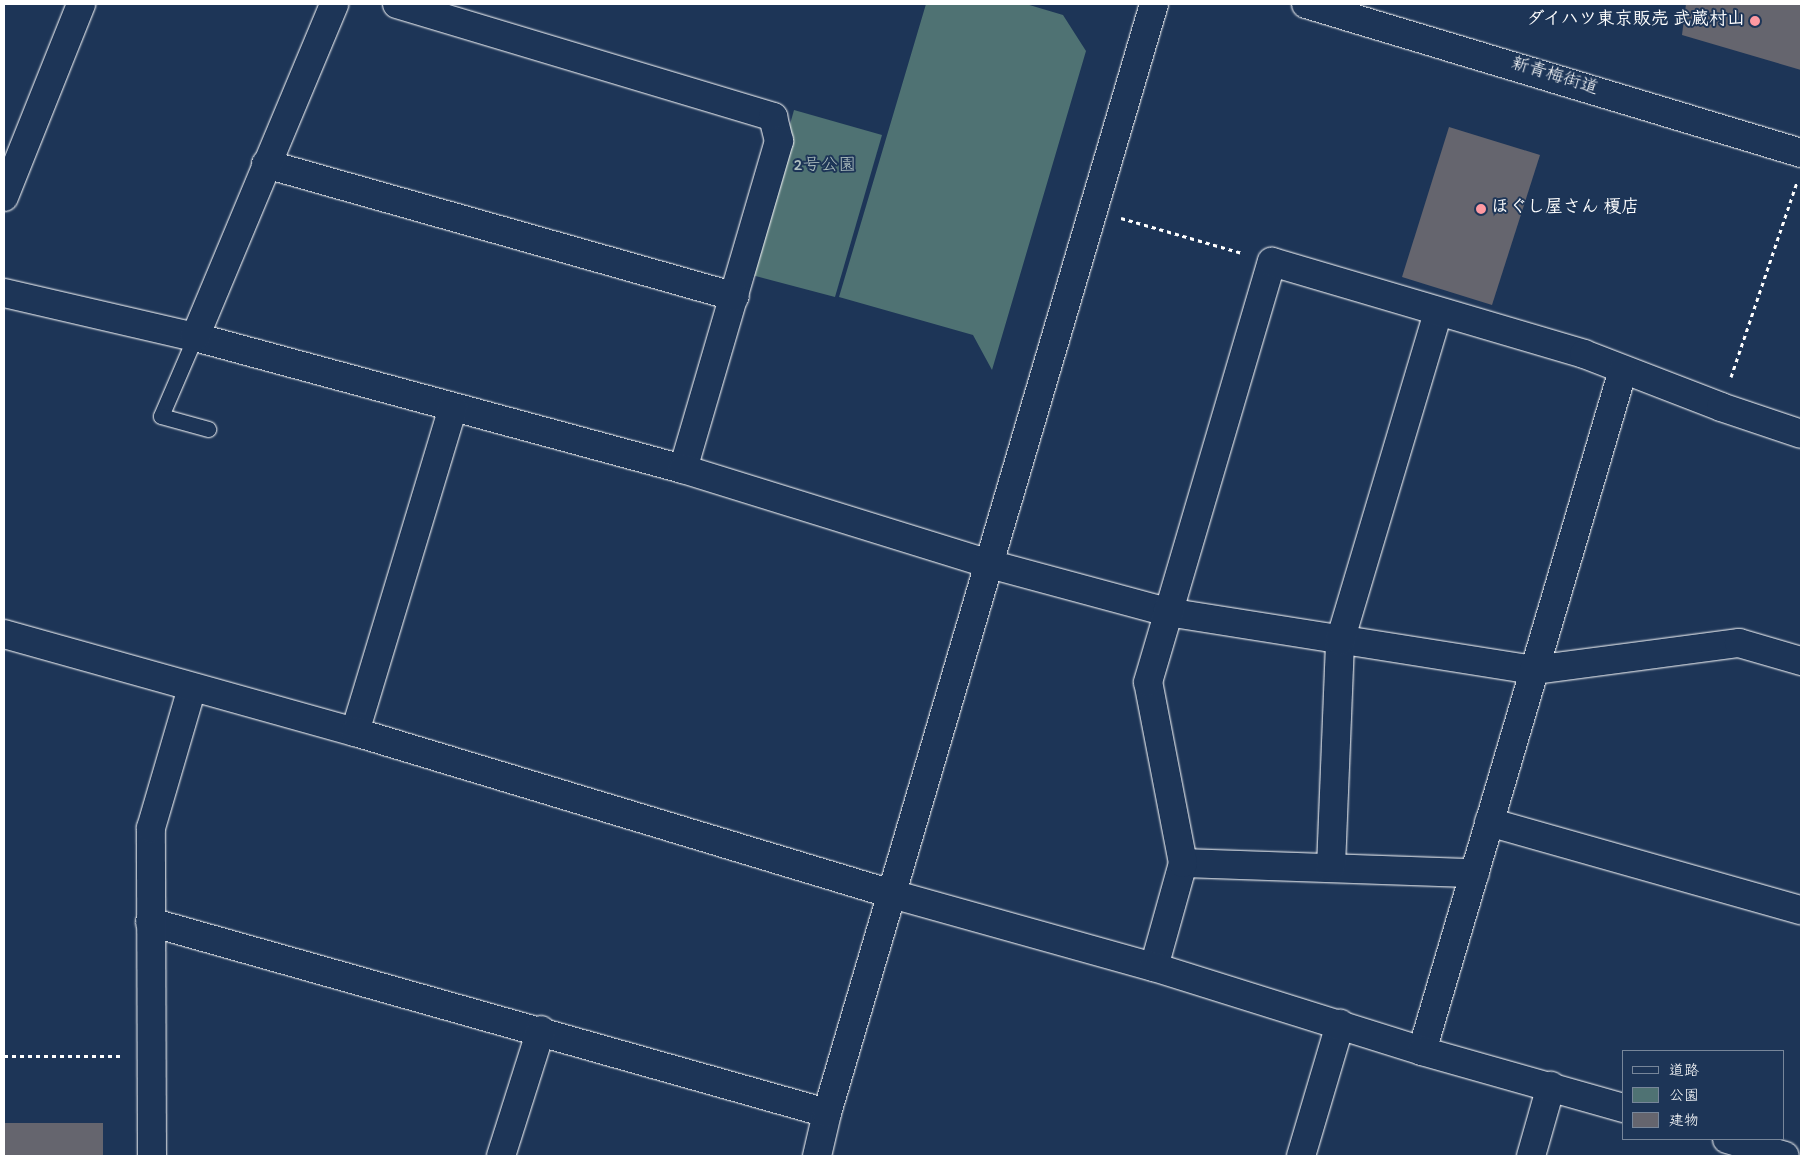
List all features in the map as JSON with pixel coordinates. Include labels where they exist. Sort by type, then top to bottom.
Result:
[{"type":"street","points":[[4,197],[81,4]]},
{"type":"street","points":[[195,337],[334,4]]},
{"type":"street","points":[[397,4],[773,117],[779,141],[735,297],[683,469]]},
{"type":"street","points":[[817,1156],[827,1113],[1154,4]]},
{"type":"street","name":"新青梅街道","points":[[1306,4],[1800,166]]},
{"type":"street","points":[[266,164],[735,297]]},
{"type":"street","points":[[1154,967],[1183,863],[1148,682],[1167,612],[1272,262],[1584,354],[1720,407],[1801,434]]},
{"type":"street","points":[[4,293],[195,337],[683,469],[989,564],[1167,612],[1340,641],[1534,670],[1740,643],[1801,661]]},
{"type":"street","points":[[1331,867],[1340,641],[1438,312]]},
{"type":"street","points":[[1422,1051],[1623,370]]},
{"type":"street","points":[[355,732],[453,407]]},
{"type":"street","points":[[4,634],[355,732],[892,894],[1154,967],[1422,1051],[1622,1107]]},
{"type":"street","points":[[152,1156],[150,1056],[151,828],[192,688]]},
{"type":"street","points":[[1489,822],[1801,910]]},
{"type":"street","points":[[1183,863],[1475,873]]},
{"type":"street","points":[[150,922],[541,1030],[827,1113]]},
{"type":"street","points":[[1301,1156],[1340,1024]]},
{"type":"street","points":[[501,1156],[541,1030]]},
{"type":"street","points":[[1531,1156],[1551,1086]]},
{"type":"street","points":[[1730,1140],[1785,1156]]},
{"type":"lane","points":[[195,337],[161,416],[208,429]]},
{"type":"path","points":[[1720,407],[1800,166]]},
{"type":"path","points":[[1093,209],[1272,262]]},
{"type":"path","points":[[4,1056],[150,1056]]},
{"type":"green space","points":[[926,4],[1026,4],[1063,15],[1086,51],[992,370],[973,335],[839,297]]},
{"type":"green space","name":"2号公園","points":[[794,110],[882,135],[835,297],[748,274]]},
{"type":"building","points":[[1686,4],[1801,4],[1801,70],[1682,35]]},
{"type":"building","points":[[1449,127],[1540,155],[1492,305],[1402,277]]},
{"type":"building","points":[[4,1123],[103,1123],[103,1156],[4,1156]]},
{"type":"place","name":"ダイハツ東京販売 武蔵村山","points":[[1755,21]]},
{"type":"place","name":"ほぐし屋さん 榎店","points":[[1481,209]]}]
